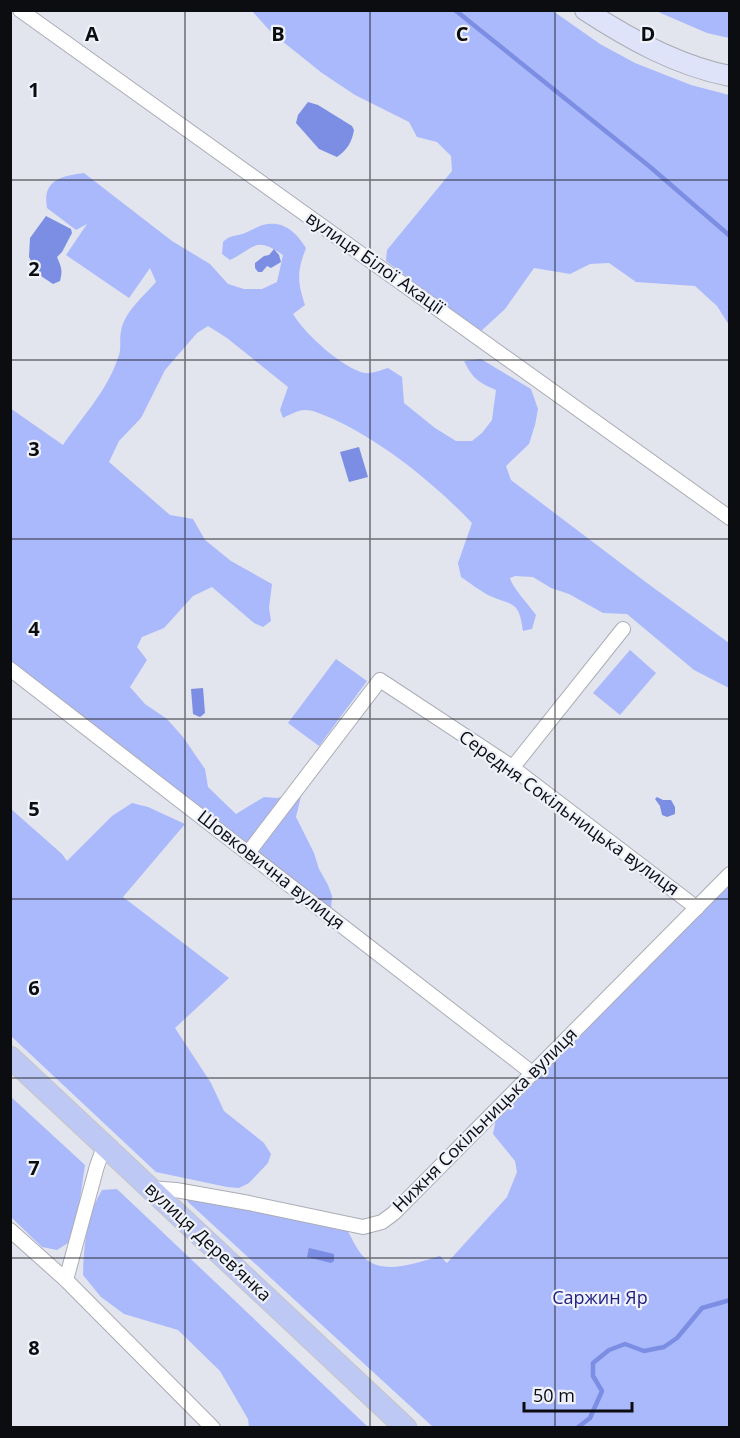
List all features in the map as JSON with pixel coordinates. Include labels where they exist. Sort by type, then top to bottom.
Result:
[{"type":"main road","points":[[585,10],[623,33],[671,57],[729,76]]},
{"type":"main road","name":"вулиця Дерев’янка","points":[[10,1057],[406,1428]]},
{"type":"street","name":"вулиця Білої Акації","points":[[20,10],[729,518]]},
{"type":"street","points":[[513,768],[623,629]]},
{"type":"street","name":"Шовковична вулиця","points":[[10,669],[531,1072]]},
{"type":"street","name":"Середня Сокільницька вулиця","points":[[248,853],[380,680],[513,768],[697,908]]},
{"type":"street","name":"Нижня Сокільницька вулиця","points":[[149,1188],[176,1190],[249,1203],[347,1225],[363,1227],[382,1222],[394,1213],[729,874]]},
{"type":"street","points":[[66,1280],[105,1144]]},
{"type":"street","points":[[10,1230],[66,1280],[213,1428]]},
{"type":"green space","points":[[252,11],[553,11],[600,44],[635,63],[691,85],[729,95],[729,325],[717,306],[695,286],[636,282],[609,263],[590,264],[570,274],[534,268],[505,309],[480,332],[386,261],[387,250],[452,171],[451,156],[437,142],[417,137],[409,122],[355,95],[322,73],[272,33]]},
{"type":"green space","points":[[656,11],[729,11],[729,38],[707,33]]},
{"type":"green space","points":[[84,173],[172,241],[210,264],[228,284],[244,289],[262,289],[277,282],[283,255],[261,245],[230,260],[222,254],[223,242],[231,237],[270,224],[283,226],[293,232],[306,248],[299,276],[305,305],[293,314],[298,322],[335,358],[346,365],[365,373],[388,368],[402,377],[404,403],[435,428],[456,441],[472,441],[482,433],[492,420],[496,390],[477,379],[464,361],[481,359],[531,389],[538,409],[535,425],[529,444],[506,466],[511,480],[729,643],[729,688],[694,670],[627,614],[603,613],[533,577],[515,576],[510,578],[511,582],[536,615],[532,629],[523,631],[520,614],[514,606],[486,594],[461,577],[458,563],[472,523],[457,508],[406,464],[350,427],[308,410],[283,418],[280,410],[288,387],[227,338],[208,326],[197,333],[165,370],[141,418],[119,441],[109,462],[170,515],[193,519],[205,540],[231,561],[272,584],[269,608],[271,621],[263,627],[254,623],[212,587],[193,596],[164,628],[142,637],[137,647],[147,660],[130,687],[145,704],[167,719],[183,737],[205,769],[208,787],[236,814],[264,797],[277,798],[302,792],[296,817],[328,885],[332,896],[331,910],[11,664],[10,408],[63,445],[101,393],[113,370],[119,355],[121,331],[126,317],[156,282],[150,268],[129,298],[66,255],[87,224],[76,230],[47,208],[47,191],[50,185],[61,178]]},
{"type":"green space","points":[[630,650],[656,673],[620,715],[593,693]]},
{"type":"green space","points":[[336,659],[367,681],[319,746],[288,723]]},
{"type":"green space","points":[[132,803],[148,807],[185,824],[123,897],[229,978],[175,1028],[211,1083],[224,1111],[264,1143],[271,1154],[268,1163],[249,1183],[239,1188],[156,1172],[11,1036],[11,809],[67,861],[112,816]]},
{"type":"green space","name":"Саржин Яр","points":[[729,876],[729,1427],[433,1427],[187,1201],[191,1197],[346,1228],[364,1257],[384,1267],[403,1266],[440,1256],[447,1263],[507,1197],[517,1172],[515,1161],[493,1134],[496,1119],[660,954]]},
{"type":"green space","points":[[10,1096],[85,1165],[75,1233],[68,1243],[57,1250],[42,1247],[11,1217]]},
{"type":"green space","points":[[117,1189],[368,1427],[249,1427],[248,1419],[220,1371],[178,1330],[124,1314],[101,1297],[83,1275],[85,1242],[92,1210],[102,1190]]},
{"type":"shaded area","points":[[308,102],[318,105],[352,126],[354,130],[350,142],[337,157],[319,149],[296,123],[298,115]]},
{"type":"shaded area","points":[[46,216],[71,229],[72,233],[57,257],[61,277],[60,281],[53,284],[38,274],[29,257],[30,238]]},
{"type":"shaded area","points":[[274,249],[281,262],[271,268],[267,266],[262,272],[258,272],[255,263],[269,255]]},
{"type":"shaded area","points":[[359,447],[368,477],[349,482],[340,452]]},
{"type":"shaded area","points":[[203,688],[205,713],[200,717],[193,714],[191,689]]},
{"type":"shaded area","points":[[657,797],[671,800],[675,807],[675,814],[667,817],[662,815],[655,799]]},
{"type":"shaded area","points":[[309,1248],[334,1254],[334,1261],[331,1263],[307,1257]]},
{"type":"waterway","points":[[455,10],[649,166],[730,236]]},
{"type":"waterway","points":[[577,1428],[590,1418],[602,1391],[593,1376],[593,1363],[609,1350],[625,1344],[644,1351],[664,1347],[677,1338],[702,1308],[730,1300]]}]
